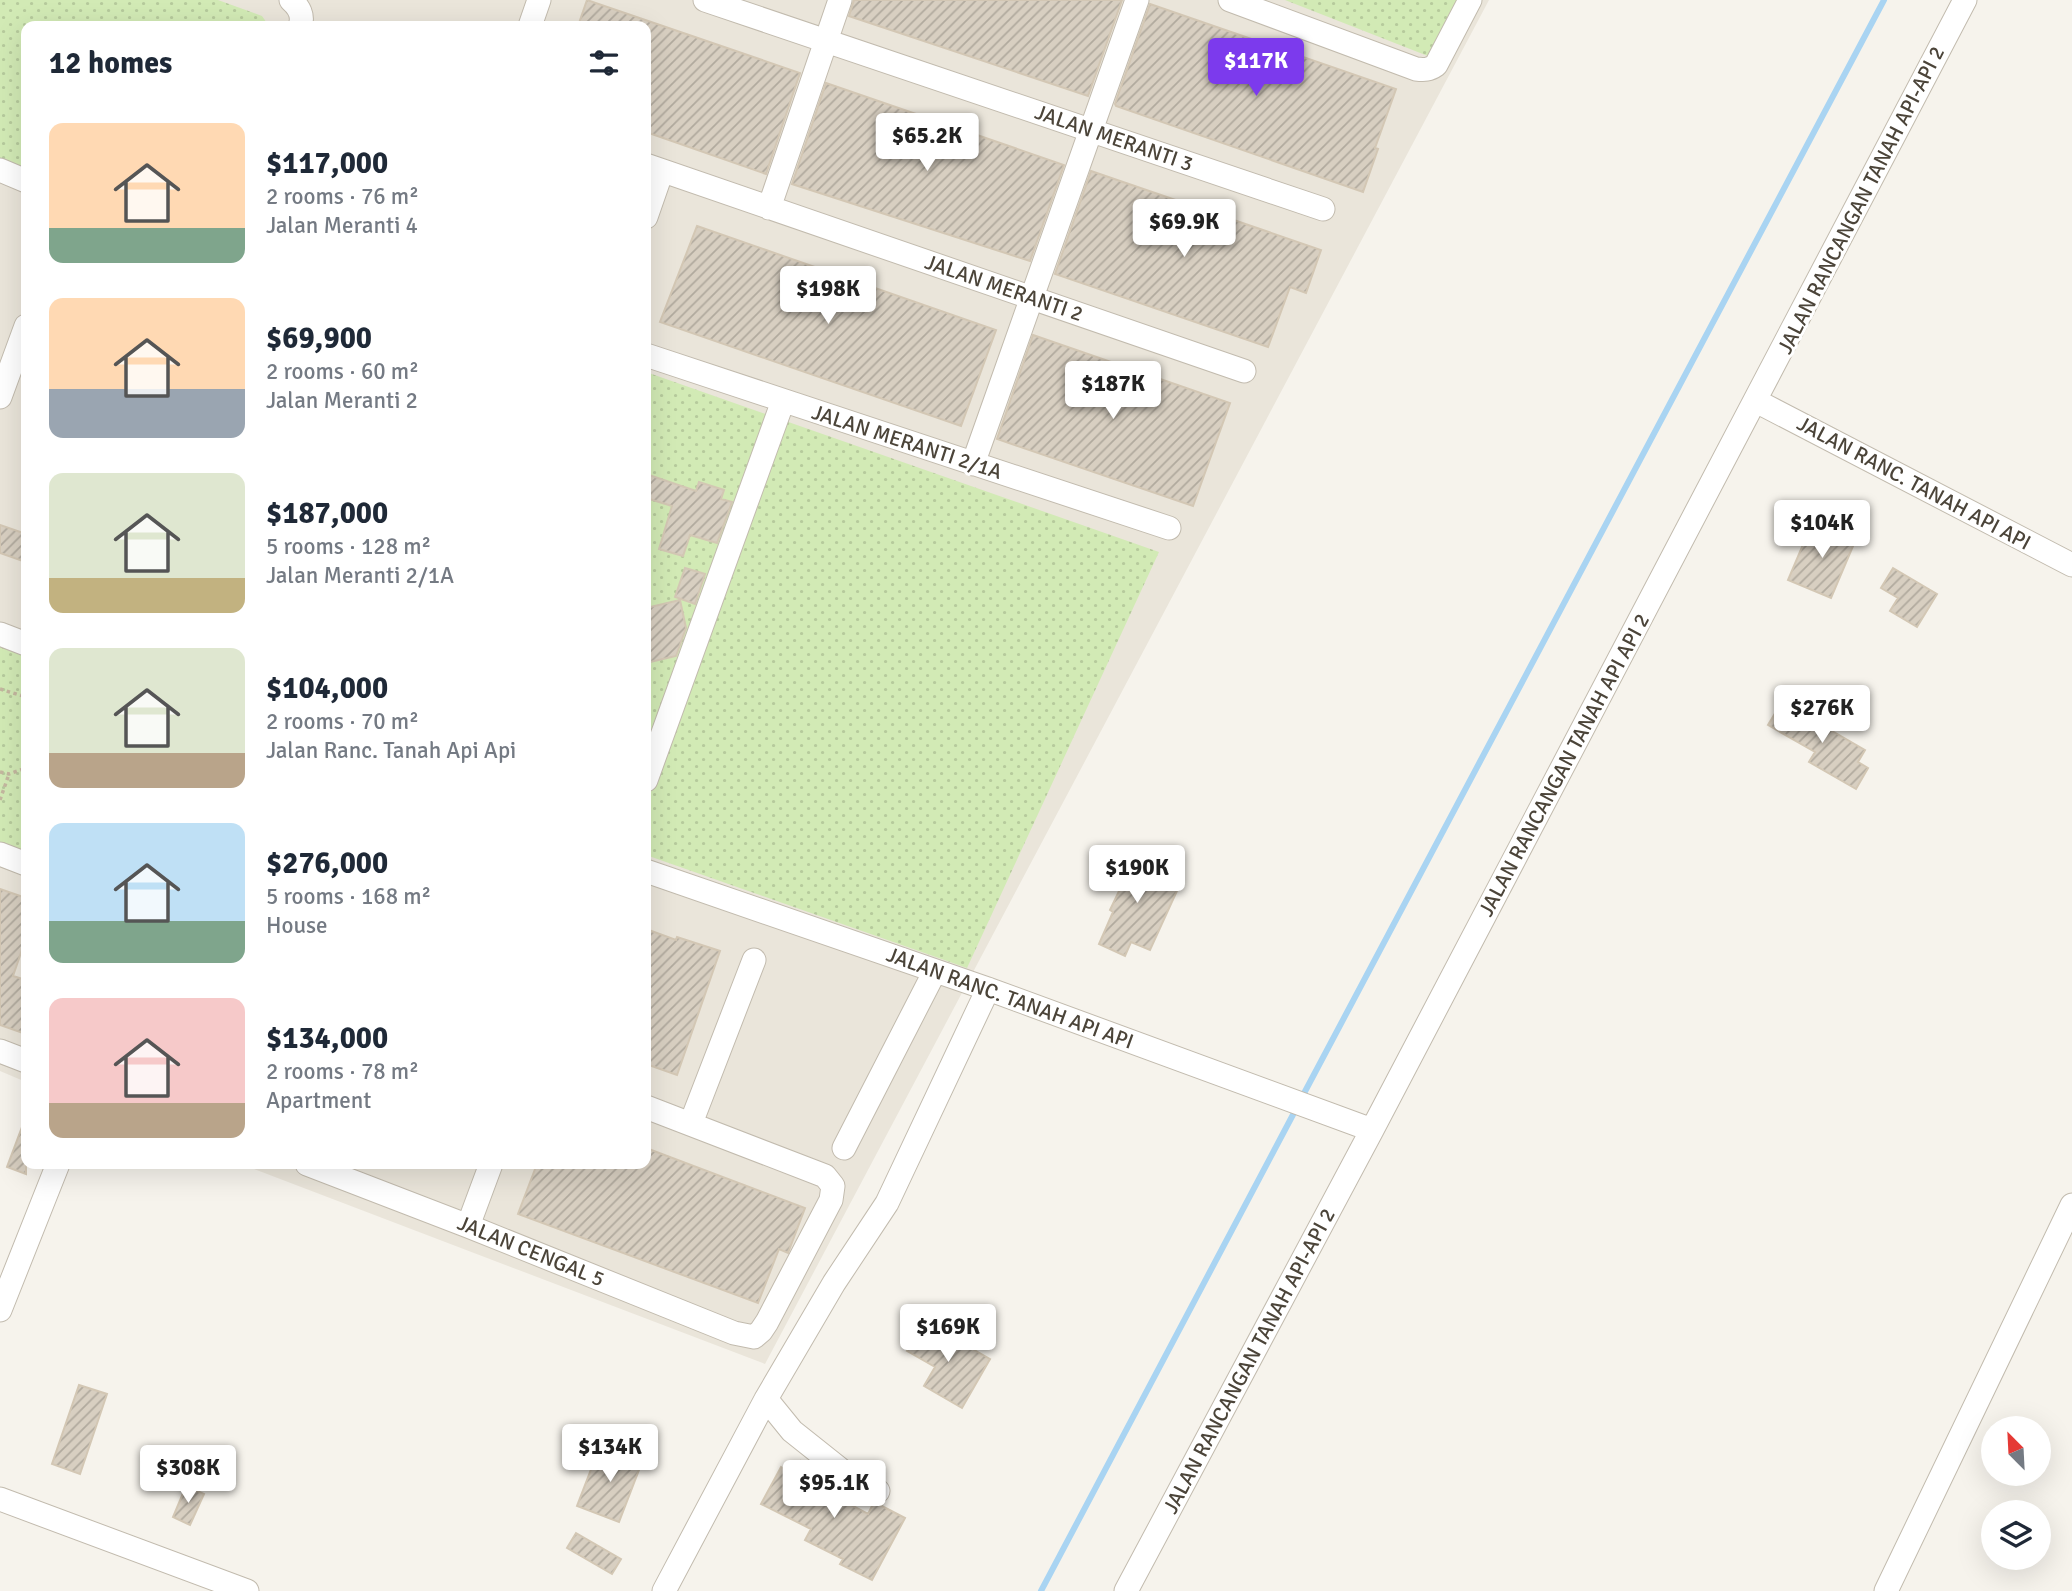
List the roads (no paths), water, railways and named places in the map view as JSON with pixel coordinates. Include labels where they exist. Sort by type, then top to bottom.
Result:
[{"type":"street","points":[[291,0],[297,5],[302,21]]},
{"type":"street","points":[[532,21],[539,0]]},
{"type":"street","name":"JALAN MERANTI 3","points":[[705,0],[1323,209]]},
{"type":"street","points":[[769,208],[840,0]]},
{"type":"street","points":[[973,464],[1137,0]]},
{"type":"street","points":[[1230,0],[1416,69],[1430,69],[1436,65],[1470,0]]},
{"type":"street","name":"JALAN RANCANGAN TANAH API-API 2","points":[[1756,401],[1965,0]]},
{"type":"street","points":[[651,186],[654,168]]},
{"type":"street","name":"JALAN MERANTI 2","points":[[654,168],[1244,371]]},
{"type":"street","points":[[0,170],[21,179]]},
{"type":"street","points":[[0,397],[21,340]]},
{"type":"street","name":"JALAN MERANTI 2/1A","points":[[651,357],[1169,528]]},
{"type":"street","points":[[651,766],[783,401]]},
{"type":"street","name":"JALAN RANC. TANAH API API","points":[[1756,401],[2072,565]]},
{"type":"street","name":"JALAN RANCANGAN TANAH API API 2","points":[[1372,1130],[1756,401]]},
{"type":"street","points":[[0,634],[21,642]]},
{"type":"street","points":[[0,854],[21,862]]},
{"type":"street","name":"JALAN RANC. TANAH API API","points":[[651,873],[988,989],[1372,1130]]},
{"type":"street","points":[[651,1109],[691,1123],[754,960]]},
{"type":"street","points":[[844,1148],[935,971]]},
{"type":"street","points":[[663,1591],[766,1399],[834,1283],[887,1203],[988,989]]},
{"type":"street","points":[[0,1051],[21,1059]]},
{"type":"street","name":"JALAN CENGAL 5","points":[[320,1169],[734,1333],[754,1337],[761,1331],[831,1200],[833,1186],[825,1176],[691,1123]]},
{"type":"street","name":"JALAN RANCANGAN TANAH API-API 2","points":[[1126,1591],[1372,1130]]},
{"type":"street","points":[[0,1310],[56,1169]]},
{"type":"street","points":[[468,1226],[489,1169]]},
{"type":"street","points":[[1886,1591],[2072,1205]]},
{"type":"street","points":[[766,1399],[792,1432],[841,1470],[878,1491]]},
{"type":"street","points":[[0,1499],[247,1591]]},
{"type":"waterway","points":[[1301,1099],[1884,0]]},
{"type":"waterway","points":[[1041,1591],[1296,1109]]}]
